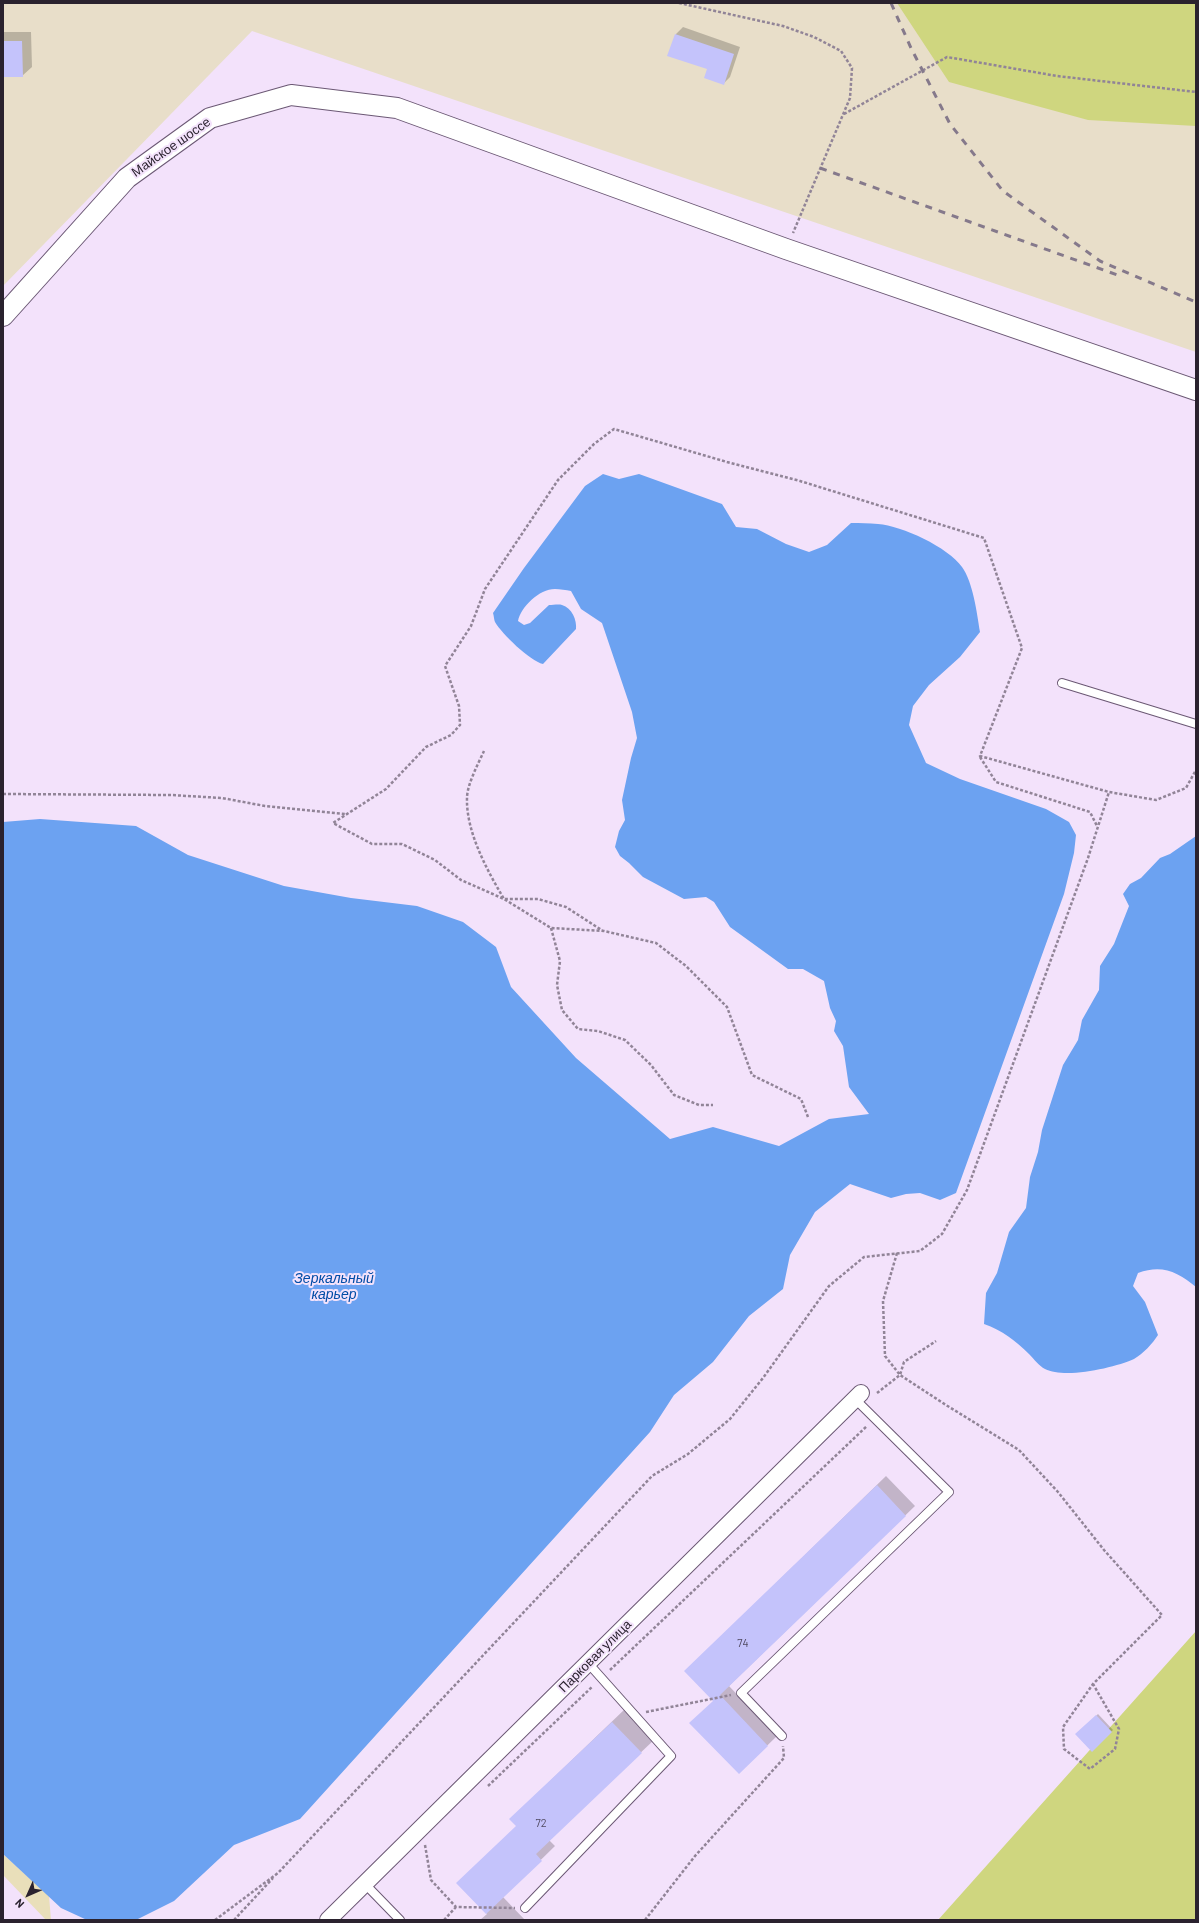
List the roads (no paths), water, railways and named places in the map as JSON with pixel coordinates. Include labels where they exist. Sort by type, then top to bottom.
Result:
[{"type":"street","name":"Майское шоссе","points":[[3,316],[127,178],[210,118],[291,95],[397,108],[786,249],[1196,390]]},
{"type":"street","name":"Парковая улица","points":[[328,1920],[858,1396]]},
{"type":"lane","points":[[1062,683],[1196,724]]},
{"type":"lane","points":[[782,1736],[741,1693],[949,1492],[858,1396]]},
{"type":"lane","points":[[525,1908],[671,1756],[588,1663]]},
{"type":"lane","points":[[365,1884],[400,1920]]},
{"type":"water","name":"Зеркальный карьер","points":[[603,474],[619,479],[639,474],[722,504],[736,527],[757,529],[786,544],[809,552],[827,545],[851,523],[868,523],[888,526],[911,533],[936,545],[955,559],[966,573],[969,581],[974,598],[980,632],[960,657],[929,685],[913,706],[909,725],[926,763],[960,779],[1046,809],[1069,822],[1076,835],[1074,853],[1064,894],[956,1193],[940,1200],[920,1193],[906,1194],[891,1198],[850,1184],[815,1212],[790,1255],[783,1289],[749,1316],[713,1362],[674,1395],[650,1432],[300,1819],[234,1845],[174,1901],[136,1920],[87,1920],[61,1908],[3,1854],[3,822],[40,819],[136,826],[188,855],[284,886],[351,898],[417,906],[463,922],[496,947],[511,987],[576,1058],[670,1139],[713,1127],[779,1146],[829,1119],[869,1114],[849,1087],[843,1046],[834,1031],[836,1021],[830,1008],[824,981],[803,969],[788,969],[730,927],[714,902],[706,897],[684,899],[643,877],[620,856],[615,847],[619,831],[625,820],[622,800],[637,738],[632,712],[602,623],[581,609],[571,591],[555,589],[537,595],[523,610],[518,621],[524,625],[530,623],[549,605],[562,605],[569,609],[575,618],[576,626],[576,629],[543,664],[531,658],[517,646],[495,622],[493,613],[524,568],[585,486]]},
{"type":"water","points":[[1196,836],[1196,1287],[1183,1277],[1169,1271],[1155,1269],[1138,1273],[1133,1286],[1145,1302],[1158,1335],[1151,1345],[1134,1359],[1114,1366],[1077,1373],[1054,1372],[1041,1366],[1014,1340],[997,1329],[984,1324],[986,1293],[997,1273],[1009,1232],[1026,1208],[1030,1177],[1038,1152],[1042,1130],[1063,1065],[1078,1040],[1082,1020],[1099,990],[1100,966],[1114,944],[1129,906],[1123,894],[1130,884],[1141,878],[1160,858],[1170,854]]},
{"type":"railway","points":[[891,3],[911,48],[950,124],[1003,191],[1100,261],[1196,302]]},
{"type":"railway","points":[[820,168],[1123,277]]}]
